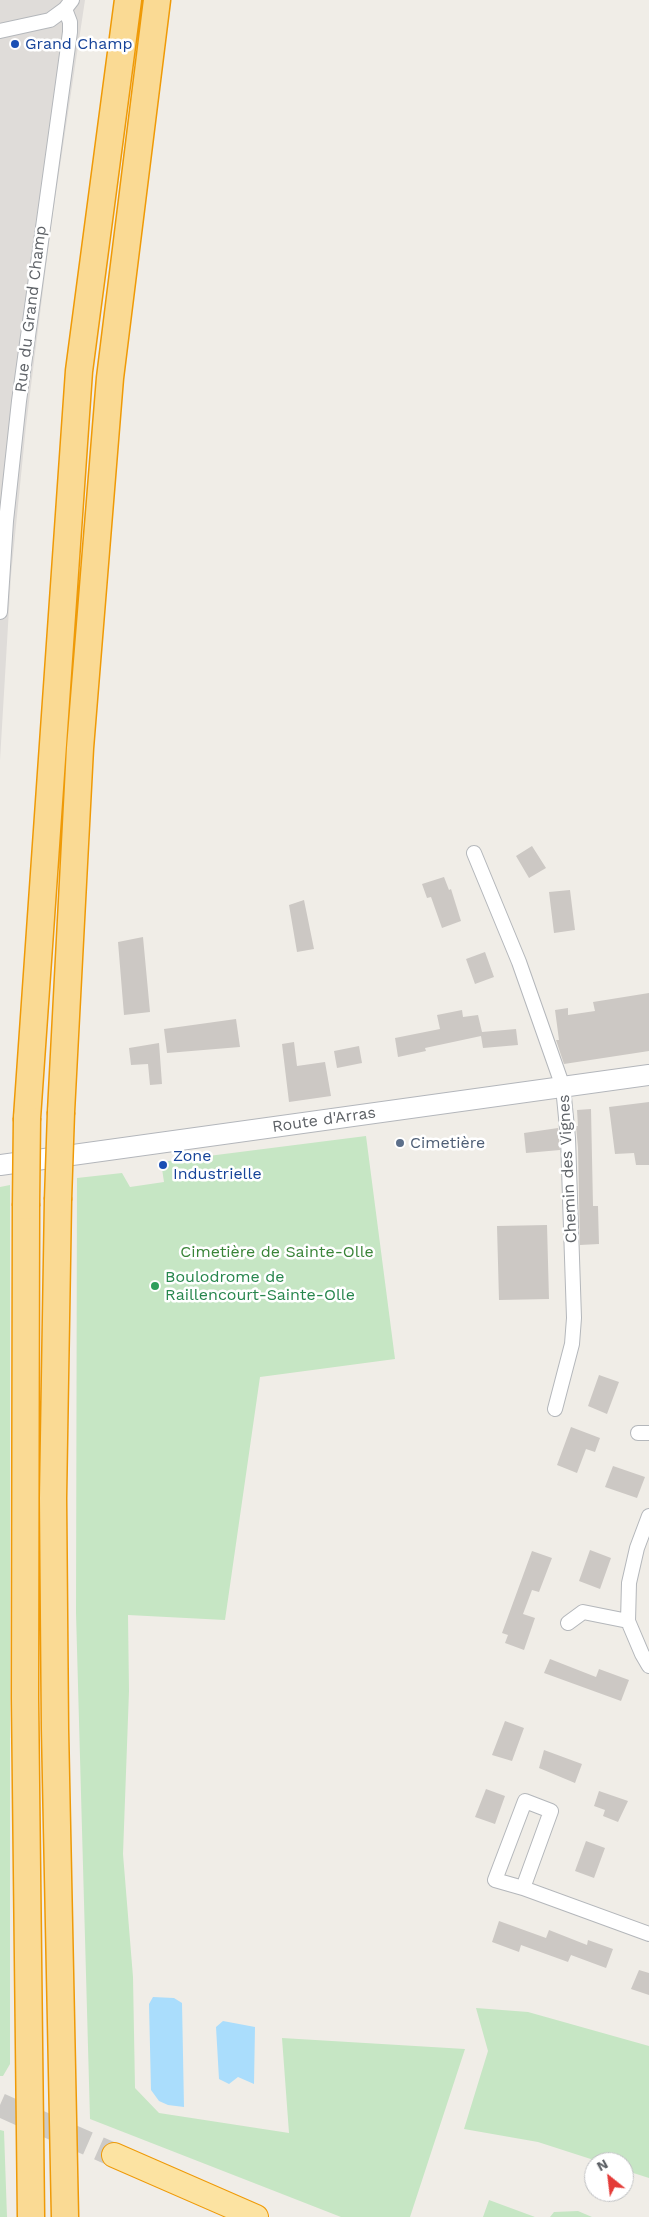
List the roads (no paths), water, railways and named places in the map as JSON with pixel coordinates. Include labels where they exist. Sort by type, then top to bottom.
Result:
[{"type":"highway","points":[[31,2217],[25,1698],[27,1118],[78,371],[128,0]]},
{"type":"highway","points":[[65,2217],[54,1719],[53,1498],[61,1112],[80,748],[110,378],[157,0]]},
{"type":"highway","points":[[114,2155],[256,2217]]},
{"type":"main road","name":"Route d'Arras","points":[[0,1165],[649,1076]]},
{"type":"street","points":[[0,32],[50,20],[68,5]]},
{"type":"street","name":"Rue du Grand Champ","points":[[0,612],[8,500],[21,391],[70,32],[68,5]]},
{"type":"street","name":"Chemin des Vignes","points":[[474,853],[519,962],[563,1087],[568,1138],[574,1318],[572,1344],[555,1409]]},
{"type":"street","points":[[649,1516],[637,1548],[629,1583],[628,1621],[649,1666]]},
{"type":"street","points":[[568,1623],[583,1612],[628,1621]]},
{"type":"street","points":[[523,1888],[551,1811],[525,1801],[495,1880],[523,1888],[649,1934]]},
{"type":"water","points":[[153,1997],[174,1998],[182,2003],[184,2107],[168,2105],[159,2101],[151,2090],[149,2004]]},
{"type":"water","points":[[223,2021],[255,2027],[254,2084],[238,2077],[229,2084],[219,2079],[216,2027]]},
{"type":"tunnel","points":[[0,2105],[114,2155]]},
{"type":"place","name":"Grand Champ","points":[[15,44]]},
{"type":"place","name":"Cimetière","points":[[400,1143]]},
{"type":"place","name":"Zone Industrielle","points":[[163,1165]]},
{"type":"place","name":"Boulodrome de Raillencourt-Sainte-Olle","points":[[155,1286]]},
{"type":"park label","name":"Cimetière de Sainte-Olle","points":[[277,1252]]}]
